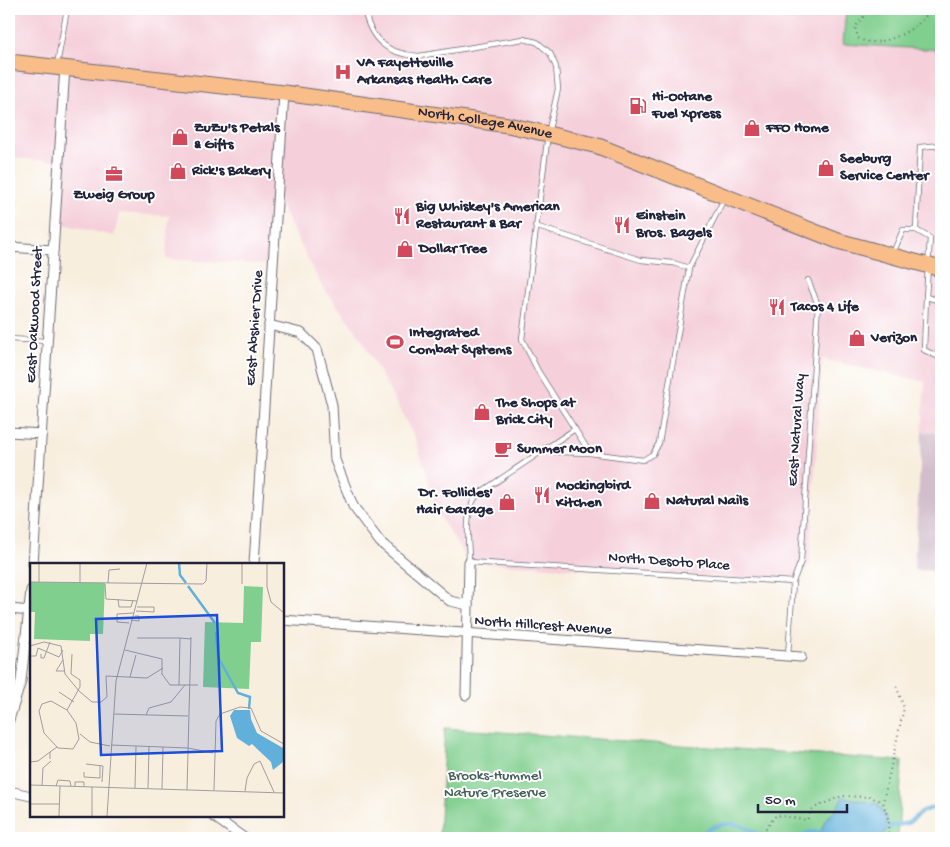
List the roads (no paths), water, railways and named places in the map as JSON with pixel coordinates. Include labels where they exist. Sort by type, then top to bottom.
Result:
[{"type":"main road","name":"North College Avenue","points":[[9,62],[284,93],[508,125],[598,146],[838,241],[935,268]]},
{"type":"street","name":"East Oakwood Street","points":[[33,563],[48,342],[61,67]]},
{"type":"street","name":"East Abshier Drive","points":[[254,563],[284,93]]},
{"type":"street","points":[[9,247],[53,250]]},
{"type":"street","points":[[269,325],[301,333],[317,349],[332,405],[335,460],[352,506],[380,542],[450,601],[468,605]]},
{"type":"street","points":[[9,432],[42,434]]},
{"type":"street","points":[[466,695],[469,562]]},
{"type":"street","points":[[9,609],[30,611]]},
{"type":"street","points":[[9,720],[21,681],[30,618]]},
{"type":"street","name":"North Hillcrest Avenue","points":[[284,620],[801,657]]},
{"type":"street","points":[[9,791],[30,796]]},
{"type":"street","points":[[215,817],[244,838]]},
{"type":"lane","points":[[61,67],[67,9]]},
{"type":"lane","points":[[364,9],[373,34],[385,49],[405,55],[419,56],[504,40],[523,39],[537,42],[550,54],[556,67],[558,89],[548,134],[522,339],[538,371],[590,453]]},
{"type":"lane","points":[[916,230],[920,147],[941,145]]},
{"type":"lane","points":[[545,448],[556,452],[590,453],[643,460],[653,454],[659,443],[689,268],[725,196]]},
{"type":"lane","points":[[535,226],[641,260],[673,263],[689,268]]},
{"type":"lane","points":[[892,257],[904,230],[916,230],[930,238],[935,268],[926,297],[924,350],[941,358]]},
{"type":"lane","name":"East Natural Way","points":[[793,582],[801,561],[818,305],[808,280]]},
{"type":"lane","points":[[926,297],[941,300]]},
{"type":"lane","points":[[9,339],[48,342]]},
{"type":"lane","points":[[469,562],[469,510],[472,501],[478,494],[575,429]]},
{"type":"lane","name":"North Desoto Place","points":[[469,562],[793,582]]},
{"type":"lane","points":[[788,656],[793,582]]},
{"type":"water","points":[[843,797],[878,804],[887,819],[886,832],[877,838],[841,838],[820,835],[825,820],[835,811]]},
{"type":"waterway","points":[[882,828],[908,823],[923,811],[941,805]]},
{"type":"waterway","points":[[689,838],[711,828],[726,824],[745,827],[763,838]]},
{"type":"waterway","points":[[794,838],[810,832],[823,832]]},
{"type":"place","name":"VA Fayetteville Arkansas Health Care","points":[[343,72]]},
{"type":"place","name":"Hi-Octane Fuel Xpress","points":[[638,106]]},
{"type":"place","name":"FFO Home","points":[[752,128]]},
{"type":"place","name":"ZuZu's Petals & Gifts","points":[[180,137]]},
{"type":"place","name":"Seeburg Service Center","points":[[826,168]]},
{"type":"place","name":"Rick's Bakery","points":[[178,171]]},
{"type":"place","name":"Zweig Group","points":[[114,174]]},
{"type":"place","name":"Big Whiskey's American Restaurant & Bar","points":[[402,216]]},
{"type":"place","name":"Einstein Bros. Bagels","points":[[622,225]]},
{"type":"place","name":"Dollar Tree","points":[[405,249]]},
{"type":"place","name":"Tacos 4 Life","points":[[777,307]]},
{"type":"place","name":"Verizon","points":[[857,338]]},
{"type":"place","name":"Integrated Combat Systems","points":[[395,342]]},
{"type":"place","name":"The Shops at Brick City","points":[[482,412]]},
{"type":"place","name":"Summer Moon","points":[[503,449]]},
{"type":"place","name":"Mockingbird Kitchen","points":[[542,495]]},
{"type":"place","name":"Natural Nails","points":[[652,501]]},
{"type":"place","name":"Dr. Follicles' Hair Garage","points":[[507,502]]},
{"type":"park label","name":"Brooks-Hummel Nature Preserve","points":[[495,784]]}]
